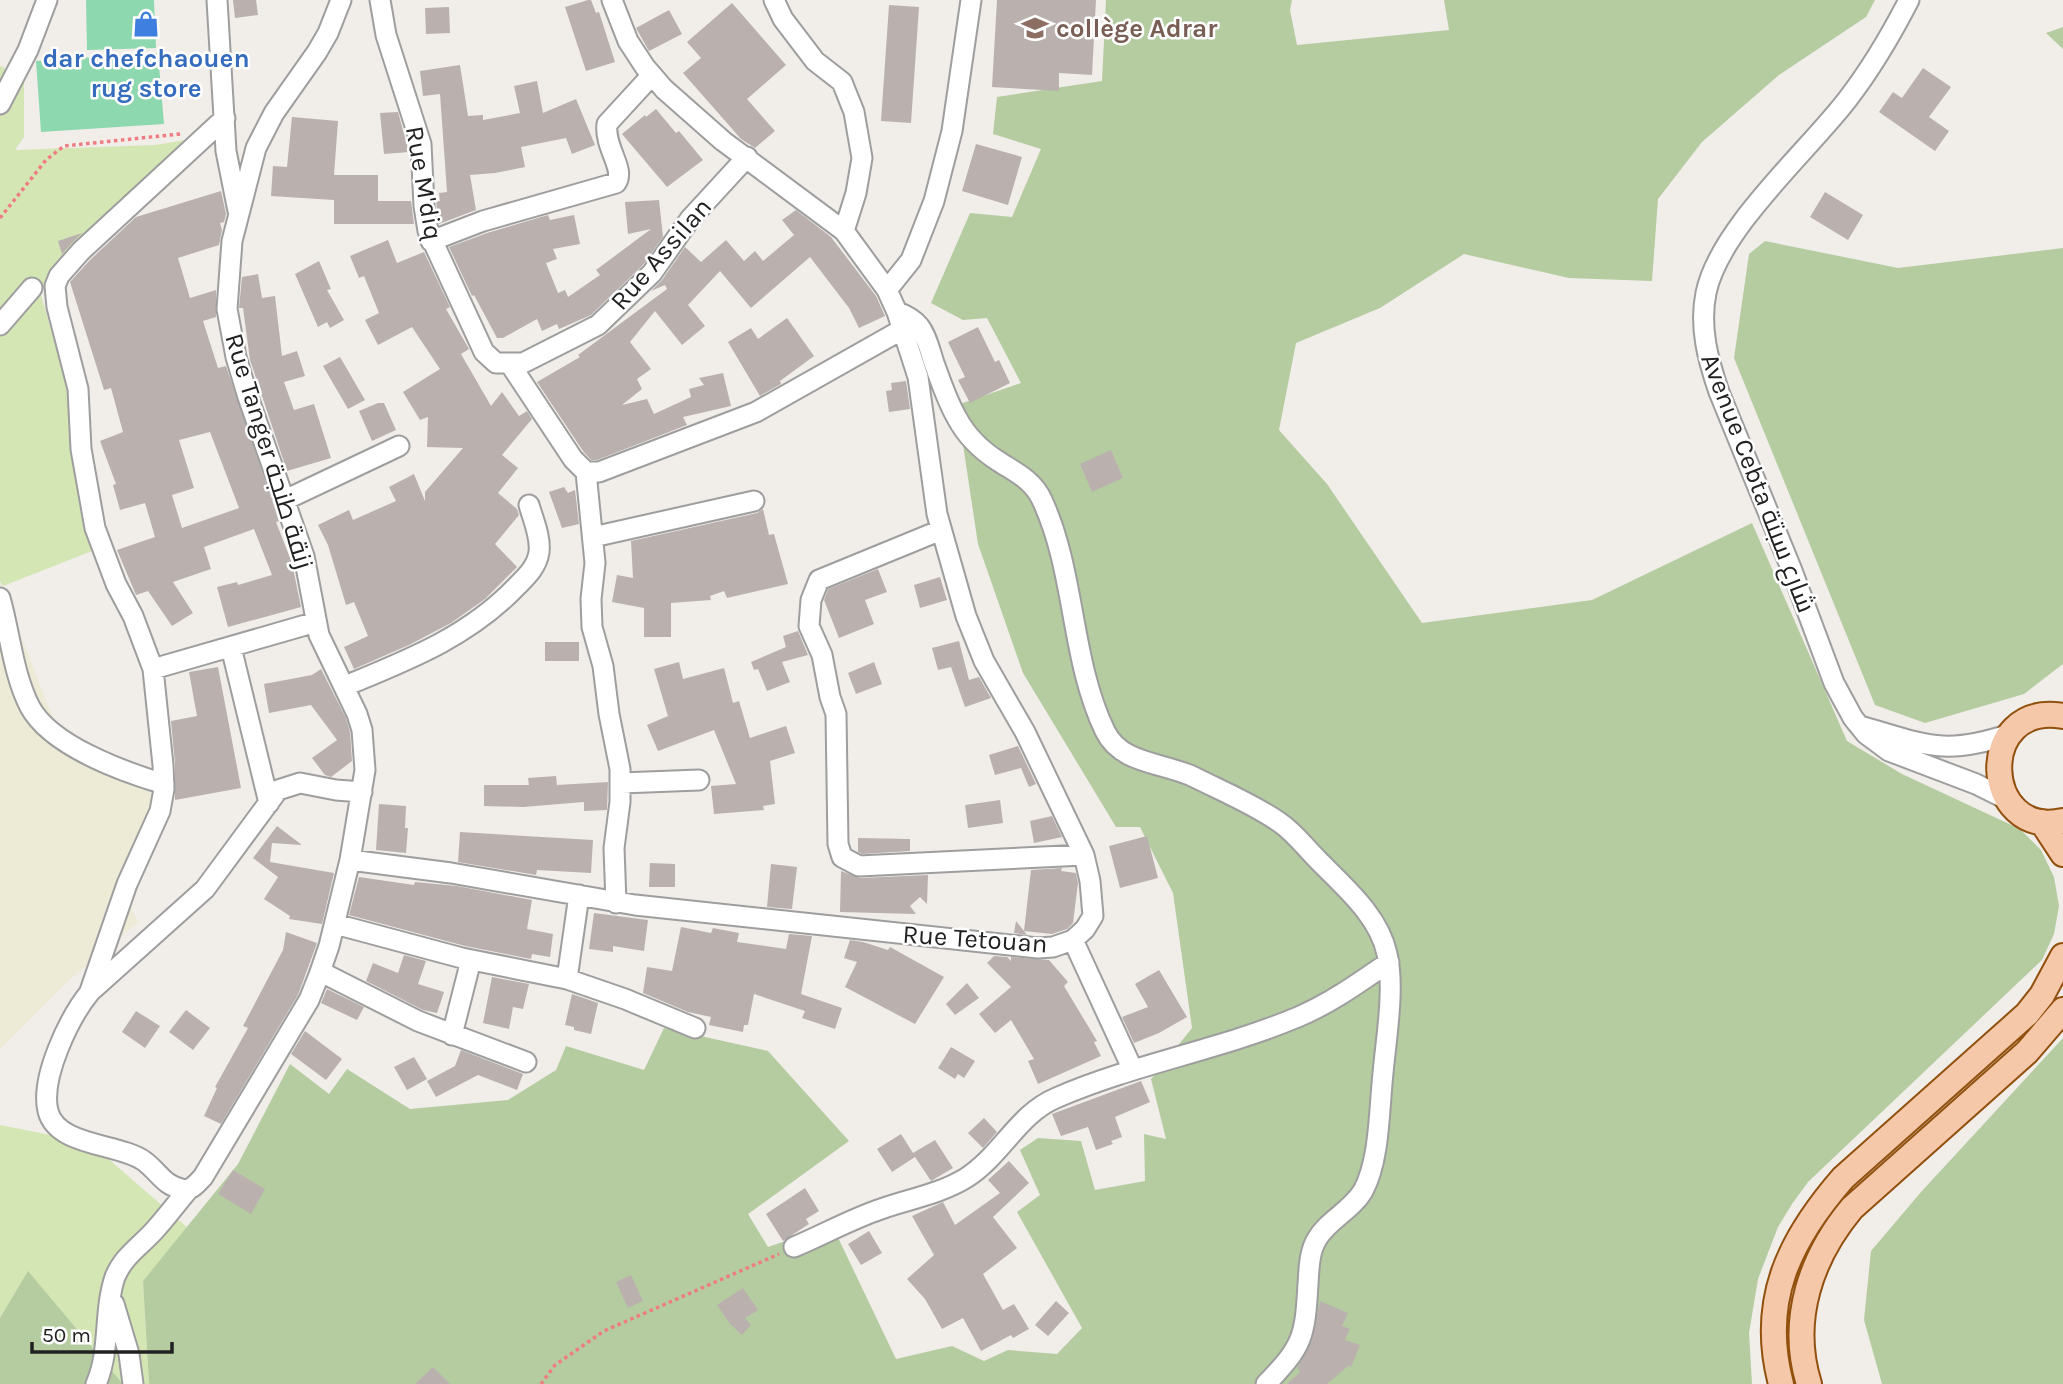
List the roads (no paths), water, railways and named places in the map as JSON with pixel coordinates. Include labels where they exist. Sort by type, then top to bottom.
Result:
[{"type":"main road","points":[[2063,716],[2037,716],[2022,723],[2010,734],[1998,759],[2001,787],[2008,800],[2023,814],[2053,821],[2063,854]]},
{"type":"main road","points":[[1781,1384],[1773,1349],[1775,1315],[1783,1273],[1795,1243],[1818,1207],[1843,1178],[2027,1014],[2042,995],[2063,956]]},
{"type":"main road","points":[[1809,1384],[1803,1354],[1802,1319],[1805,1300],[1816,1262],[1836,1227],[1852,1208],[2027,1052],[2063,1010]]},
{"type":"street","points":[[0,104],[28,50],[47,0]]},
{"type":"street","points":[[217,0],[226,151],[238,212]]},
{"type":"street","name":"Rue Tanger زنقة طنجة","points":[[96,1384],[105,1352],[116,1275],[124,1261],[203,1177],[309,1000],[321,972],[350,860],[365,770],[362,730],[316,622],[304,556],[264,446],[236,357],[227,309],[229,268],[238,212],[256,148],[264,129],[328,33],[341,0]]},
{"type":"street","name":"Rue M'diq","points":[[380,0],[386,35],[421,144],[424,206],[431,241],[484,352],[496,363],[510,364]]},
{"type":"street","name":"Rue Tetouan","points":[[350,860],[451,873],[616,903],[1017,946],[1053,947],[1073,940],[1085,929],[1093,916],[1093,894],[1084,855],[1025,732],[975,642],[941,530],[918,377],[900,320],[887,290],[844,231],[691,116],[652,75],[628,41],[612,0]]},
{"type":"street","points":[[774,0],[789,27],[815,61],[842,82],[854,112],[862,158],[856,193],[844,231]]},
{"type":"street","points":[[887,290],[911,260],[934,201],[952,131],[971,0]]},
{"type":"street","name":"Avenue Cebta شارع سبتة","points":[[1909,0],[1879,54],[1852,94],[1777,180],[1721,255],[1708,284],[1704,312],[1706,349],[1720,393],[1834,683],[1847,709],[1866,734],[1889,751],[2008,800]]},
{"type":"street","points":[[431,241],[483,221],[616,183],[620,177],[619,169],[607,142],[607,124],[652,75]]},
{"type":"street","points":[[90,992],[127,884],[160,811],[164,783],[153,668],[133,616],[112,575],[95,528],[82,449],[78,388],[57,307],[55,286],[59,276],[81,251],[225,118]]},
{"type":"street","name":"Rue Assilan","points":[[510,364],[530,361],[598,325],[652,274],[690,219],[747,157]]},
{"type":"street","points":[[0,325],[32,288]]},
{"type":"street","points":[[586,472],[605,471],[756,412],[908,316],[921,328],[952,409],[968,435],[983,450],[1029,482],[1040,495],[1058,541],[1075,636],[1091,694],[1103,728],[1110,739],[1127,755],[1189,774],[1281,823],[1300,839],[1377,927],[1389,962],[1388,1010],[1370,1174],[1362,1192],[1350,1208],[1321,1232],[1314,1246],[1309,1270],[1306,1314],[1298,1346],[1266,1384]]},
{"type":"street","points":[[510,364],[573,460],[586,472],[595,564],[591,599],[592,627],[603,666],[621,783],[614,848],[616,903]]},
{"type":"street","points":[[285,500],[399,446]]},
{"type":"street","points":[[593,537],[754,501]]},
{"type":"street","points":[[345,686],[456,637],[507,597],[533,569],[538,557],[539,541],[529,505]]},
{"type":"street","points":[[941,530],[819,580],[811,600],[809,626],[822,655],[836,714],[838,844],[842,857],[859,866],[1084,855]]},
{"type":"street","points":[[0,598],[24,692],[40,720],[65,740],[98,758],[134,775],[164,783]]},
{"type":"street","points":[[153,668],[316,622]]},
{"type":"street","points":[[231,648],[269,803]]},
{"type":"street","points":[[1859,726],[1925,745],[1948,748],[1970,746],[2010,734]]},
{"type":"street","points":[[621,783],[699,780]]},
{"type":"street","points":[[188,1190],[161,1180],[143,1160],[74,1137],[51,1119],[47,1102],[49,1079],[67,1029],[77,1008],[90,992],[205,888],[278,790],[300,783],[362,792]]},
{"type":"street","points":[[567,979],[579,895]]},
{"type":"street","points":[[335,924],[471,960],[567,979],[695,1028]]},
{"type":"street","points":[[1073,940],[1132,1069]]},
{"type":"street","points":[[452,1034],[471,960]]},
{"type":"street","points":[[794,1247],[878,1210],[962,1180],[986,1163],[1036,1108],[1062,1095],[1132,1069],[1301,1016],[1353,987],[1389,962]]},
{"type":"street","points":[[321,972],[418,1021],[526,1062]]},
{"type":"street","points":[[112,1295],[129,1354],[133,1384]]},
{"type":"place","name":"dar chefchaouen rug store","points":[[146,24]]},
{"type":"place","name":"collège Adrar","points":[[1035,28]]}]
